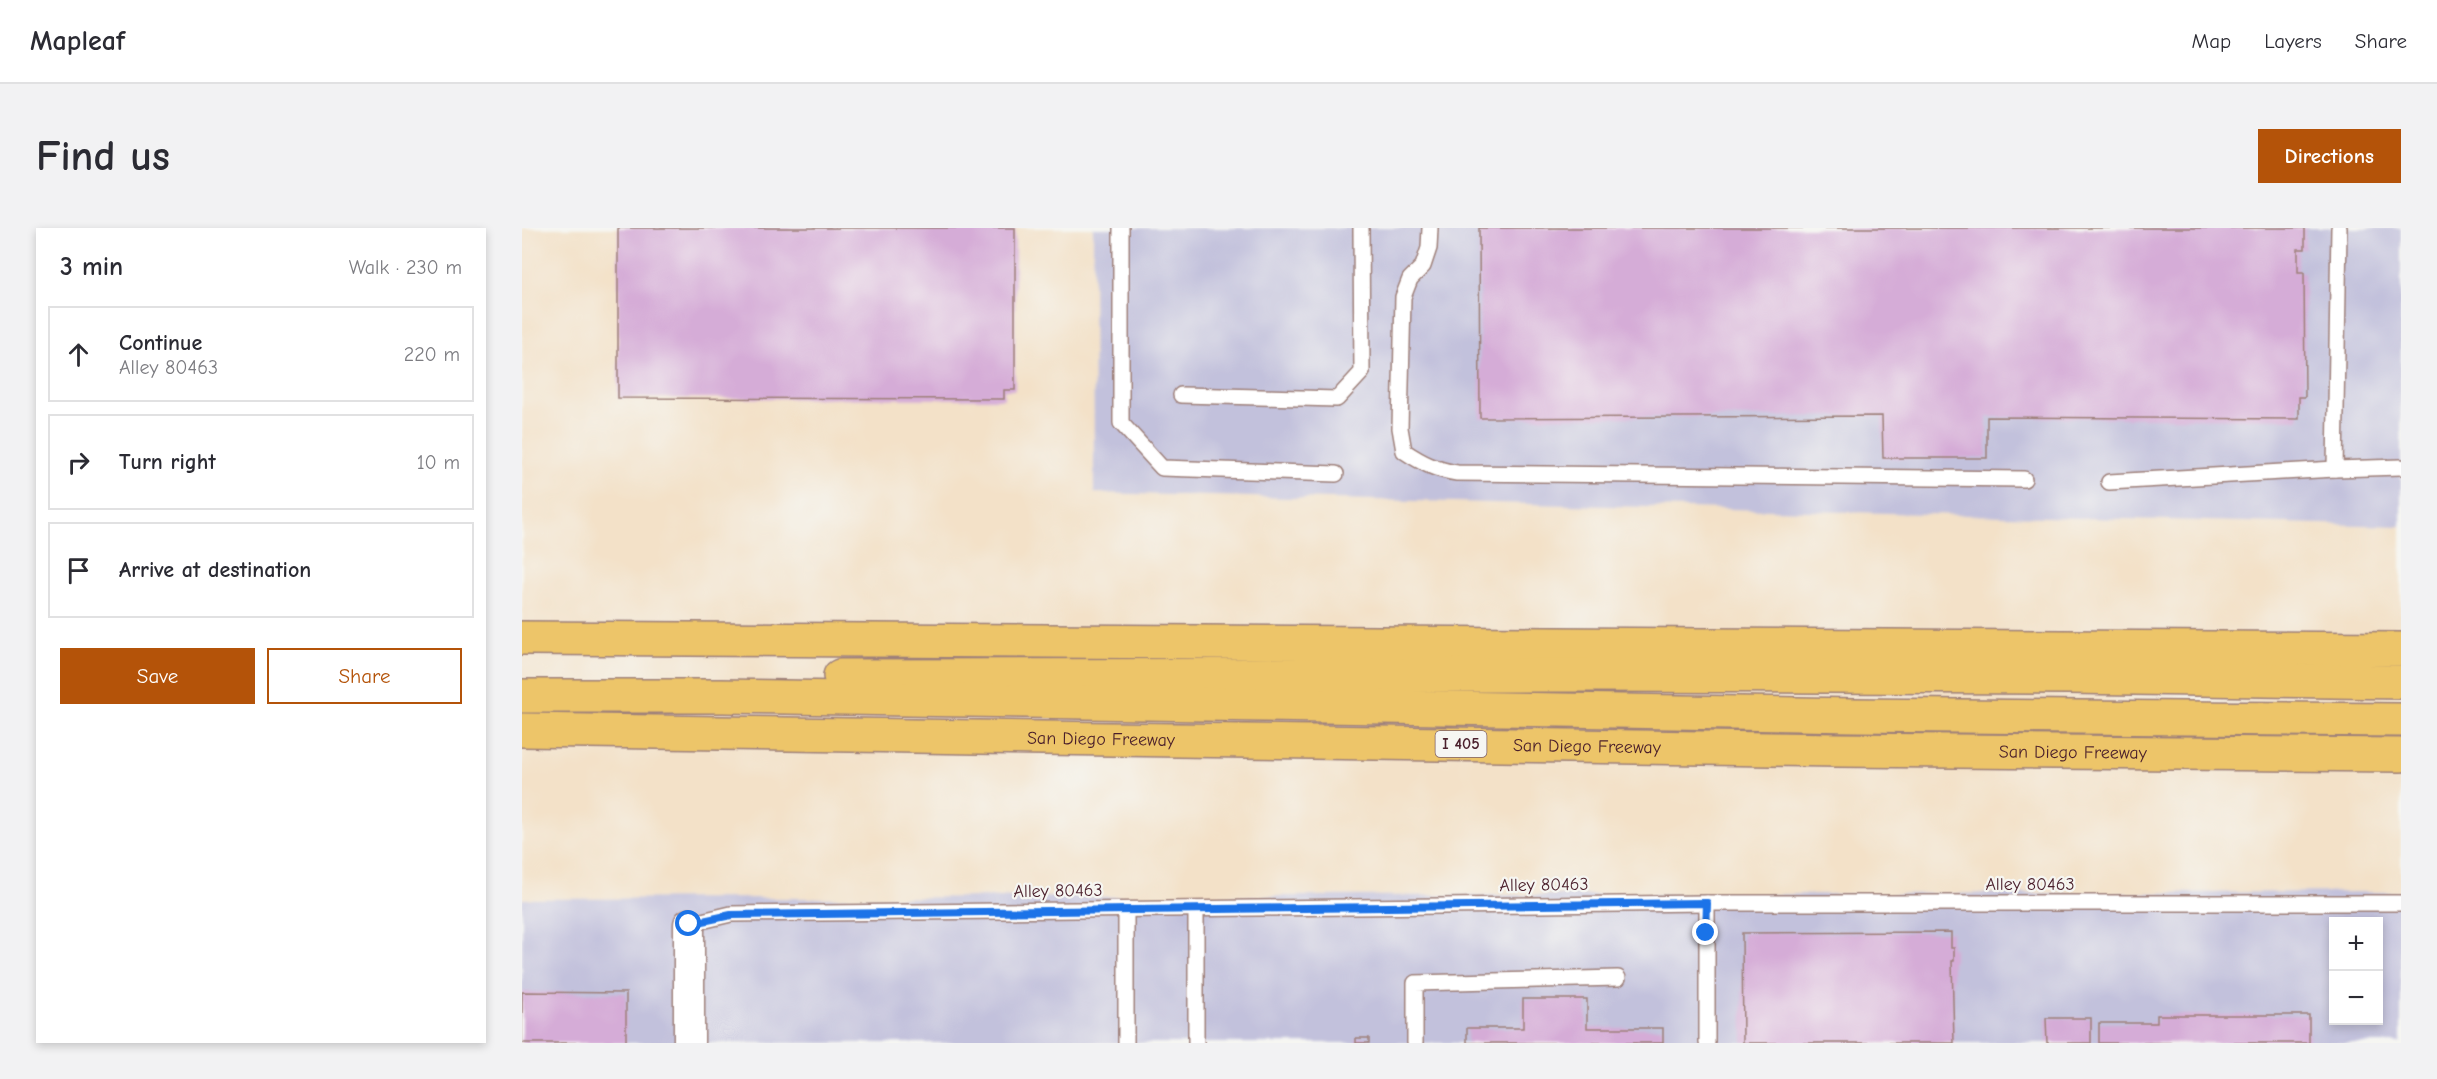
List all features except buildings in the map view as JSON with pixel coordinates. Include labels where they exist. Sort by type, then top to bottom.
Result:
[{"type":"highway","points":[[522,638],[2401,649]]},
{"type":"highway","points":[[522,675],[1587,675],[2068,677],[2401,682]]},
{"type":"highway","points":[[522,696],[722,696],[1808,715],[2401,720]]},
{"type":"highway","name":"San Diego Freeway","points":[[522,730],[1813,750],[2401,755]]},
{"type":"street","points":[[689,924],[689,1043]]},
{"type":"lane","points":[[1121,228],[1121,423],[1162,468],[1336,474]]},
{"type":"lane","points":[[1181,395],[1338,399],[1362,372],[1360,228]]},
{"type":"lane","points":[[1430,228],[1429,248],[1423,266],[1410,279],[1403,297],[1400,428],[1404,451],[1438,471],[2024,479]]},
{"type":"lane","points":[[2335,469],[2339,228]]},
{"type":"lane","points":[[2109,482],[2401,467]]},
{"type":"lane","points":[[1707,903],[1707,1043]]},
{"type":"lane","name":"Alley 80463","points":[[689,924],[731,915],[1196,909],[1707,903],[2401,903]]},
{"type":"lane","points":[[1196,909],[1196,1043]]},
{"type":"lane","points":[[1126,910],[1126,1043]]},
{"type":"lane","points":[[1415,1043],[1415,983],[1618,978]]},
{"type":"shaded area","points":[[1093,228],[2401,228],[2401,526],[1094,493]]},
{"type":"shaded area","points":[[2401,892],[2401,1043],[522,1043],[522,899]]},
{"type":"route","points":[[689,924],[731,915],[1707,903],[1706,933]]}]
